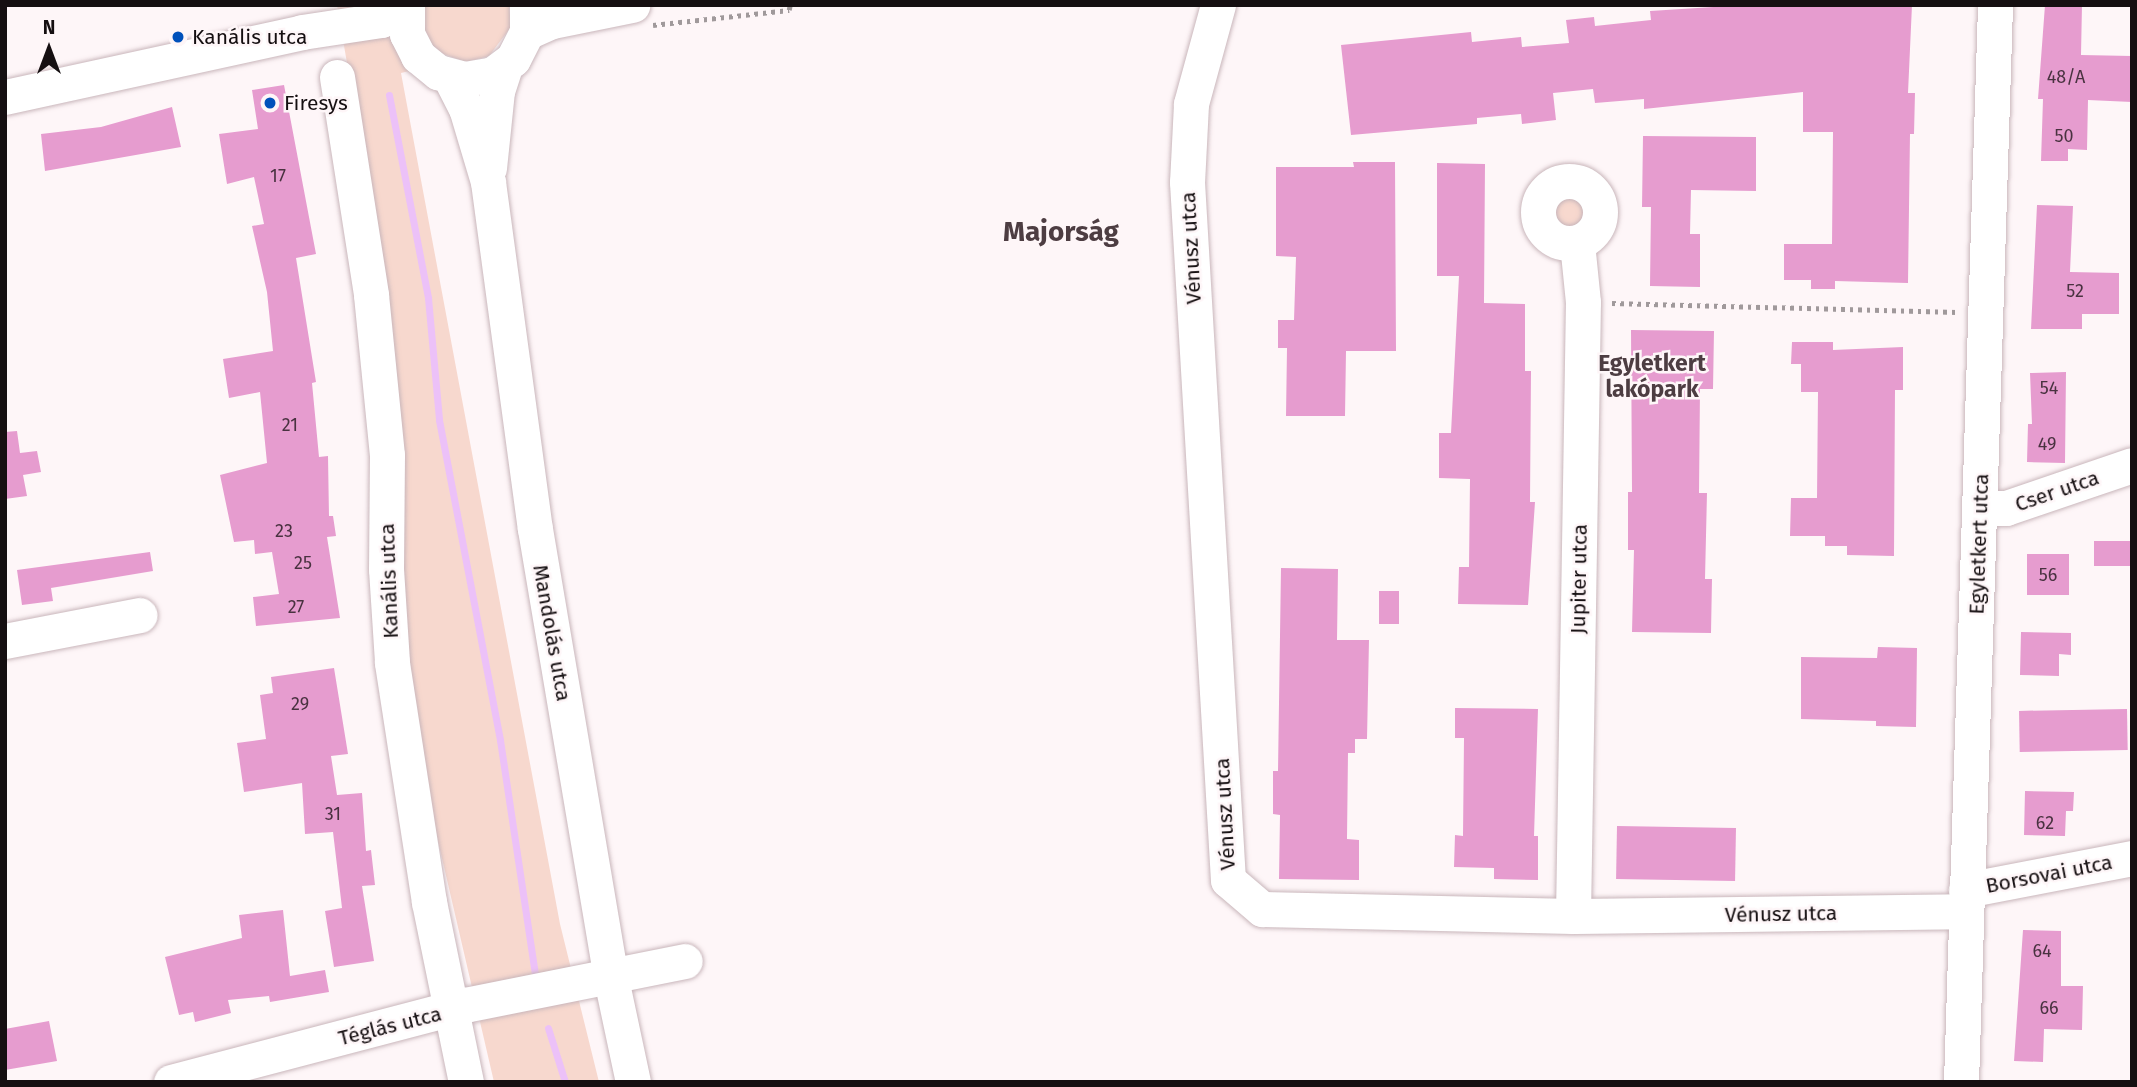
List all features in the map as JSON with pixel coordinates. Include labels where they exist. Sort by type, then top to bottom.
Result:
[{"type":"street","points":[[619,5],[627,6]]},
{"type":"street","points":[[527,19],[552,21],[632,5]]},
{"type":"street","name":"Vénusz utca","points":[[1218,5],[1191,104],[1187,182],[1228,880],[1262,909],[1573,916],[1965,901]]},
{"type":"street","name":"Egyletkert utca","points":[[1961,1082],[1995,5]]},
{"type":"street","points":[[5,97],[302,32],[381,20],[407,8],[407,34],[418,55]]},
{"type":"street","name":"Mandolás utca","points":[[488,182],[497,91],[505,66],[527,19]]},
{"type":"street","points":[[302,32],[384,40],[418,55],[450,77],[479,78],[505,66]]},
{"type":"street","name":"Mandolás utca","points":[[450,77],[466,108],[488,182],[535,529],[610,974],[633,1082]]},
{"type":"street","name":"Kanális utca","points":[[337,78],[371,295],[387,455],[386,569],[392,663],[449,1011],[466,1082]]},
{"type":"street","name":"Jupiter utca","points":[[1573,916],[1583,302],[1577,243]]},
{"type":"street","name":"Cser utca","points":[[1980,508],[2006,508],[2132,465]]},
{"type":"street","points":[[5,641],[140,615]]},
{"type":"street","name":"Borsovai utca","points":[[1965,901],[2132,858]]},
{"type":"street","name":"Téglás utca","points":[[172,1082],[449,1011],[610,974],[685,961]]},
{"type":"path","points":[[1583,302],[1985,313]]},
{"type":"shaded area","points":[[337,5],[509,5],[511,27],[489,56],[466,62],[441,53],[442,63],[401,73],[560,924],[599,1082],[494,1082],[395,656],[368,185]]},
{"type":"shaded area","points":[[1569,190],[1584,197],[1591,212],[1584,227],[1569,234],[1554,227],[1547,212],[1554,197]]},
{"type":"building","points":[[1745,5],[1912,5],[1908,93],[1915,93],[1914,134],[1910,134],[1908,283],[1835,281],[1835,289],[1811,289],[1811,280],[1784,280],[1784,244],[1832,244],[1833,132],[1803,132],[1803,92],[1644,109],[1644,99],[1595,103],[1593,89],[1553,93],[1556,120],[1522,124],[1521,114],[1477,118],[1477,124],[1351,135],[1341,45],[1471,32],[1472,42],[1521,37],[1522,47],[1569,43],[1566,20],[1594,17],[1595,26],[1651,20],[1650,11]]},
{"type":"building","points":[[2045,5],[2082,5],[2081,55],[2132,56],[2132,102],[2088,100],[2087,150],[2068,149],[2068,161],[2041,161],[2043,99],[2038,99]]},
{"type":"building","points":[[284,85],[316,254],[296,258],[316,382],[312,383],[319,457],[328,456],[329,516],[333,516],[336,536],[327,537],[340,618],[256,626],[253,597],[279,594],[272,552],[255,554],[254,540],[234,542],[220,475],[267,463],[260,392],[229,398],[223,359],[273,351],[267,292],[252,226],[264,224],[254,177],[227,184],[219,134],[258,129],[252,90]]},
{"type":"building","points":[[172,107],[181,147],[45,171],[41,134],[101,127]]},
{"type":"building","points":[[1643,136],[1756,137],[1756,191],[1691,190],[1690,234],[1700,234],[1700,287],[1650,286],[1651,207],[1642,207]]},
{"type":"building","points":[[1353,162],[1395,162],[1396,351],[1346,351],[1345,416],[1286,416],[1287,348],[1278,348],[1278,320],[1294,320],[1296,257],[1276,256],[1276,167],[1354,167]]},
{"type":"building","points":[[1437,163],[1485,164],[1484,303],[1525,304],[1525,371],[1531,371],[1530,502],[1535,502],[1528,605],[1458,604],[1459,567],[1469,567],[1470,479],[1439,478],[1439,433],[1451,433],[1459,276],[1437,276]]},
{"type":"building","points":[[2037,205],[2073,206],[2070,272],[2119,273],[2119,314],[2082,314],[2082,329],[2031,329]]},
{"type":"building","points":[[1631,330],[1714,331],[1713,389],[1700,389],[1699,493],[1707,493],[1705,579],[1712,579],[1711,633],[1632,632],[1634,550],[1628,550],[1628,492],[1632,492]]},
{"type":"building","points":[[1792,342],[1833,342],[1833,350],[1903,347],[1903,390],[1895,390],[1894,556],[1847,555],[1847,546],[1825,546],[1825,536],[1790,536],[1791,498],[1817,498],[1818,392],[1801,392],[1801,364],[1791,364]]},
{"type":"building","points":[[2066,372],[2065,463],[2027,462],[2028,424],[2032,424],[2030,373]]},
{"type":"building","points":[[17,431],[20,453],[37,451],[41,472],[23,475],[27,496],[5,499],[5,432]]},
{"type":"building","points":[[2094,541],[2132,541],[2132,566],[2094,566]]},
{"type":"building","points":[[150,552],[153,571],[51,588],[53,601],[22,605],[17,570]]},
{"type":"building","points":[[2027,554],[2069,554],[2069,595],[2027,595]]},
{"type":"building","points":[[1281,568],[1338,569],[1337,640],[1369,640],[1367,739],[1355,739],[1355,753],[1348,753],[1347,839],[1359,840],[1359,880],[1279,879],[1280,815],[1273,814],[1273,771],[1278,771]]},
{"type":"building","points":[[1379,591],[1399,591],[1399,624],[1379,624]]},
{"type":"building","points":[[2021,632],[2071,633],[2071,655],[2059,654],[2059,676],[2020,675]]},
{"type":"building","points":[[1878,647],[1917,648],[1916,727],[1876,726],[1876,721],[1801,719],[1801,657],[1877,658]]},
{"type":"building","points":[[334,668],[348,754],[331,756],[337,795],[362,793],[366,851],[371,850],[375,885],[362,886],[374,961],[334,967],[325,911],[342,908],[333,832],[305,834],[302,783],[244,792],[237,743],[266,739],[260,695],[273,693],[271,677]]},
{"type":"building","points":[[1455,708],[1538,709],[1534,836],[1538,836],[1538,880],[1494,879],[1494,868],[1454,867],[1455,835],[1463,836],[1464,738],[1455,738]]},
{"type":"building","points":[[2127,709],[2128,750],[2020,752],[2019,711]]},
{"type":"building","points":[[2025,791],[2074,792],[2073,811],[2066,811],[2065,836],[2024,835]]},
{"type":"building","points":[[1617,826],[1736,828],[1735,881],[1616,879]]},
{"type":"building","points":[[283,910],[290,976],[325,970],[329,992],[270,1002],[269,996],[228,1000],[231,1013],[195,1022],[193,1012],[179,1015],[165,957],[242,938],[239,915]]},
{"type":"building","points":[[2023,930],[2061,931],[2061,986],[2083,986],[2082,1030],[2044,1029],[2043,1062],[2014,1061]]},
{"type":"building","points":[[49,1021],[57,1061],[5,1070],[5,1029]]},
{"type":"waterway","points":[[389,95],[428,298],[439,420],[500,740],[535,973]]},
{"type":"waterway","points":[[548,1028],[565,1082]]},
{"type":"place","name":"Kanális utca","points":[[178,37]]},
{"type":"place","name":"Firesys","points":[[270,103]]},
{"type":"district","name":"Majorság","points":[[1061,232]]},
{"type":"district","name":"Egyletkert lakópark","points":[[1652,376]]}]
